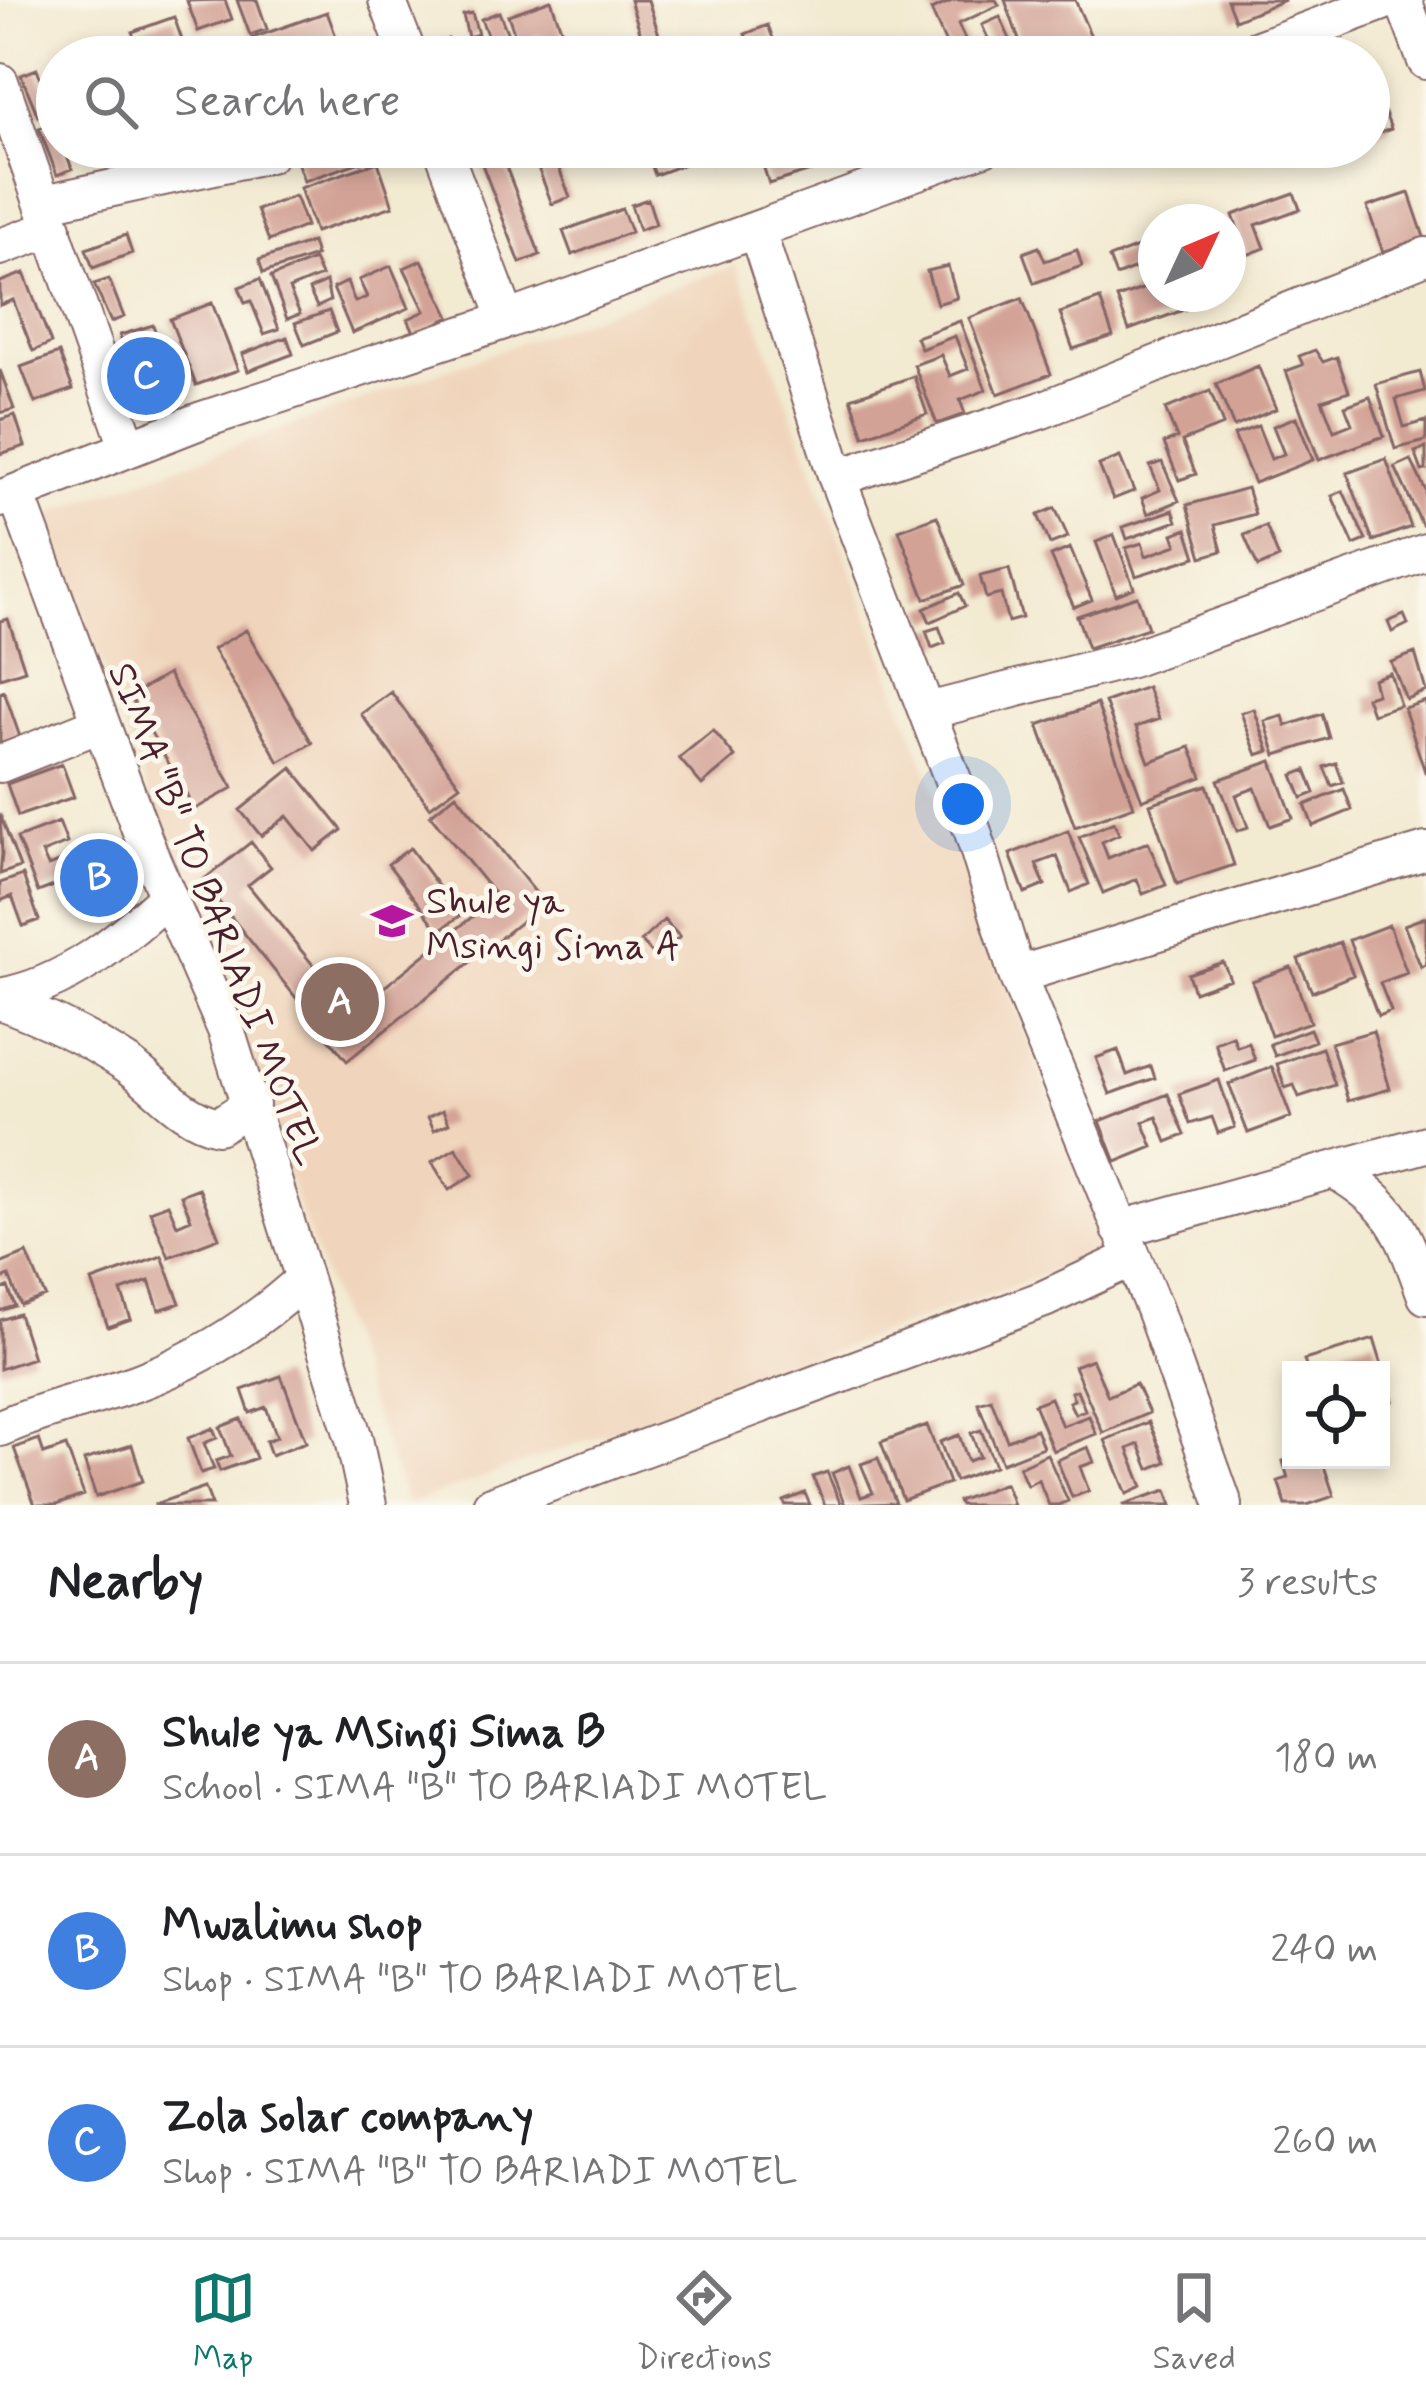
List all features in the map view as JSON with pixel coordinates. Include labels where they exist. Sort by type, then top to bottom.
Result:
[{"type":"street","points":[[1293,36],[1388,0]]},
{"type":"street","points":[[1403,0],[1426,61]]},
{"type":"street","points":[[396,3],[404,36]]},
{"type":"street","points":[[0,82],[128,447]]},
{"type":"street","points":[[0,247],[48,216],[219,168]]},
{"type":"street","points":[[450,168],[507,320]]},
{"type":"street","points":[[8,496],[128,447],[342,371],[507,320],[927,168]]},
{"type":"street","points":[[757,231],[837,478],[973,832],[1017,975],[1069,1094],[1224,1505]]},
{"type":"street","points":[[837,478],[1042,410],[1426,256]]},
{"type":"street","name":"SIMA \"B\" TO BARIADI MOTEL","points":[[8,496],[226,1030],[354,1438],[368,1505]]},
{"type":"street","points":[[928,711],[1131,659],[1426,552]]},
{"type":"street","points":[[0,764],[100,724]]},
{"type":"street","points":[[1017,975],[1426,851]]},
{"type":"street","points":[[0,999],[38,987],[88,961],[126,935],[168,896]]},
{"type":"street","points":[[0,999],[128,1065],[198,1122],[218,1126],[251,1105]]},
{"type":"street","points":[[491,1505],[1044,1299],[1126,1244],[1334,1170],[1426,1144]]},
{"type":"street","points":[[1334,1170],[1368,1190],[1390,1212],[1426,1296]]},
{"type":"street","points":[[0,1428],[48,1407],[140,1382],[201,1353],[263,1317],[304,1279]]},
{"type":"shaded area","points":[[736,265],[1108,1252],[407,1505],[47,514]]},
{"type":"building","points":[[225,0],[232,19],[198,31],[187,1]]},
{"type":"building","points":[[237,0],[257,0],[267,29],[250,35]]},
{"type":"building","points":[[551,0],[564,36],[515,36],[508,15]]},
{"type":"building","points":[[630,0],[648,0],[659,36],[641,36]]},
{"type":"building","points":[[954,0],[996,0],[999,5],[958,24],[963,36],[943,36],[931,10]]},
{"type":"building","points":[[1005,0],[1075,0],[1091,36],[1018,36]]},
{"type":"building","points":[[1227,0],[1285,0],[1235,20]]},
{"type":"building","points":[[327,12],[336,36],[258,36]]},
{"type":"building","points":[[499,12],[509,36],[488,36],[481,19]]},
{"type":"building","points":[[472,13],[478,34],[468,36],[463,15]]},
{"type":"building","points":[[174,17],[181,36],[134,36],[132,32]]},
{"type":"building","points":[[1000,17],[1009,36],[987,36],[982,25]]},
{"type":"building","points":[[768,25],[772,36],[746,36]]},
{"type":"building","points":[[36,69],[36,111],[21,75]]},
{"type":"building","points":[[117,168],[152,168],[121,180]]},
{"type":"building","points":[[299,168],[342,168],[304,181]]},
{"type":"building","points":[[360,168],[380,168],[393,206],[315,232],[300,188]]},
{"type":"building","points":[[483,168],[507,168],[540,255],[520,263]]},
{"type":"building","points":[[538,168],[559,168],[570,197],[552,204]]},
{"type":"building","points":[[764,168],[820,168],[769,184]]},
{"type":"building","points":[[1294,193],[1300,209],[1256,225],[1265,248],[1247,255],[1246,210]]},
{"type":"building","points":[[1409,193],[1424,237],[1383,252],[1367,207]]},
{"type":"building","points":[[295,196],[306,226],[269,241],[257,210]]},
{"type":"building","points":[[648,199],[656,224],[639,230],[631,205]]},
{"type":"building","points":[[622,209],[631,232],[572,255],[563,231]]},
{"type":"building","points":[[126,235],[132,253],[93,268],[86,249]]},
{"type":"building","points":[[312,242],[316,256],[263,273],[259,260]]},
{"type":"building","points":[[1039,247],[1045,261],[1077,250],[1082,266],[1034,283],[1023,253]]},
{"type":"building","points":[[1138,247],[1138,267],[1116,276],[1109,258]]},
{"type":"building","points":[[314,260],[321,276],[289,289],[300,314],[287,319],[271,277]]},
{"type":"building","points":[[422,260],[450,317],[415,334],[408,319],[425,311],[404,268]]},
{"type":"building","points":[[391,266],[409,308],[352,333],[333,288],[347,282],[355,302],[367,297],[359,280]]},
{"type":"building","points":[[948,266],[957,298],[937,304],[927,271]]},
{"type":"building","points":[[24,273],[51,343],[33,351],[13,300],[0,305],[0,282]]},
{"type":"building","points":[[109,279],[124,317],[111,322],[94,284]]},
{"type":"building","points":[[260,279],[279,329],[264,334],[251,301],[245,303],[239,287]]},
{"type":"building","points":[[326,282],[330,301],[317,307],[309,290]]},
{"type":"building","points":[[1138,290],[1138,312],[1178,312],[1129,330],[1117,298]]},
{"type":"building","points":[[1022,298],[1051,374],[998,394],[969,318]]},
{"type":"building","points":[[1100,299],[1113,336],[1073,349],[1060,313]]},
{"type":"building","points":[[212,303],[238,370],[196,385],[170,319]]},
{"type":"building","points":[[329,311],[337,332],[304,345],[295,323]]},
{"type":"building","points":[[960,321],[986,390],[960,400],[965,414],[937,424],[914,365],[941,355],[950,376],[968,369],[955,336],[921,349],[916,337]]},
{"type":"building","points":[[153,325],[176,396],[152,404],[146,386],[133,390],[120,335]]},
{"type":"building","points":[[287,337],[293,354],[248,371],[242,354]]},
{"type":"building","points":[[1315,350],[1323,362],[1337,357],[1349,391],[1322,400],[1334,431],[1352,424],[1345,406],[1370,397],[1384,436],[1319,460],[1286,371],[1303,365],[1299,356]]},
{"type":"building","points":[[59,353],[73,389],[35,403],[21,367]]},
{"type":"building","points":[[1258,366],[1276,409],[1234,427],[1216,384]]},
{"type":"building","points":[[0,370],[14,409],[0,413]]},
{"type":"building","points":[[1420,372],[1425,391],[1396,399],[1404,427],[1426,421],[1426,441],[1395,449],[1376,384]]},
{"type":"building","points":[[914,376],[927,414],[864,436],[851,398]]},
{"type":"building","points":[[1210,391],[1223,425],[1182,441],[1196,474],[1179,480],[1164,443],[1177,438],[1165,409]]},
{"type":"building","points":[[15,415],[25,446],[0,454],[0,420]]},
{"type":"building","points":[[1296,417],[1313,460],[1254,483],[1234,435],[1258,426],[1271,459],[1284,454],[1273,426]]},
{"type":"building","points":[[1426,448],[1426,470],[1422,471],[1415,452]]},
{"type":"building","points":[[1120,457],[1134,491],[1113,499],[1099,465]]},
{"type":"building","points":[[1386,459],[1411,527],[1373,541],[1347,473]]},
{"type":"building","points":[[1411,460],[1426,491],[1426,523],[1422,525],[1395,467]]},
{"type":"building","points":[[1162,462],[1179,501],[1148,514],[1142,498],[1160,490],[1150,466]]},
{"type":"building","points":[[1247,488],[1255,514],[1215,525],[1222,551],[1202,557],[1187,505]]},
{"type":"building","points":[[1343,491],[1366,540],[1354,545],[1332,496]]},
{"type":"building","points":[[1055,508],[1068,537],[1050,544],[1038,515]]},
{"type":"building","points":[[1173,510],[1177,521],[1127,539],[1123,527]]},
{"type":"building","points":[[937,516],[964,585],[925,599],[899,530]]},
{"type":"building","points":[[1266,526],[1279,558],[1258,567],[1244,535]]},
{"type":"building","points":[[1187,529],[1196,557],[1136,576],[1126,548],[1142,543],[1146,556],[1177,545],[1173,534]]},
{"type":"building","points":[[1114,535],[1134,588],[1116,595],[1096,542]]},
{"type":"building","points":[[1070,548],[1092,600],[1074,607],[1051,556]]},
{"type":"building","points":[[1009,569],[1022,618],[1008,622],[1001,594],[986,598],[980,576]]},
{"type":"building","points":[[959,593],[965,606],[930,622],[924,609]]},
{"type":"building","points":[[1137,596],[1148,628],[1088,648],[1077,616]]},
{"type":"building","points":[[1404,615],[1408,624],[1392,632],[1388,622]]},
{"type":"building","points":[[8,619],[25,670],[0,678],[0,621]]},
{"type":"building","points":[[939,627],[945,643],[932,648],[926,631]]},
{"type":"building","points":[[246,630],[312,743],[279,762],[213,649]]},
{"type":"building","points":[[1415,653],[1426,691],[1406,699],[1391,662]]},
{"type":"building","points":[[1390,673],[1400,705],[1372,714],[1366,697],[1377,694],[1373,679]]},
{"type":"building","points":[[168,674],[233,788],[195,809],[130,696]]},
{"type":"building","points":[[1147,687],[1159,719],[1136,727],[1149,762],[1190,747],[1202,777],[1142,800],[1105,702]]},
{"type":"building","points":[[4,691],[20,737],[0,744],[0,693]]},
{"type":"building","points":[[391,692],[460,785],[430,807],[361,714]]},
{"type":"building","points":[[1426,701],[1426,772],[1425,772],[1404,708]]},
{"type":"building","points":[[1097,704],[1134,806],[1075,827],[1038,725]]},
{"type":"building","points":[[1254,709],[1269,751],[1257,755],[1241,713]]},
{"type":"building","points":[[1322,714],[1329,738],[1276,755],[1265,721],[1283,716],[1286,726]]},
{"type":"building","points":[[713,730],[735,757],[702,785],[679,758]]},
{"type":"building","points":[[1272,761],[1293,818],[1270,826],[1255,788],[1236,795],[1248,827],[1237,831],[1218,780]]},
{"type":"building","points":[[1336,763],[1343,782],[1332,786],[1324,767]]},
{"type":"building","points":[[62,764],[74,797],[18,816],[7,784]]},
{"type":"building","points":[[292,768],[342,830],[315,851],[287,816],[261,836],[240,810]]},
{"type":"building","points":[[1306,770],[1315,793],[1302,798],[1293,775]]},
{"type":"building","points":[[1207,785],[1234,865],[1177,884],[1150,804]]},
{"type":"building","points":[[1344,789],[1352,810],[1313,826],[1305,805]]},
{"type":"building","points":[[456,794],[544,903],[347,1061],[202,881],[251,842],[271,867],[248,885],[352,1013],[497,897],[430,815]]},
{"type":"building","points":[[0,814],[20,867],[0,874],[2,854]]},
{"type":"building","points":[[59,822],[67,843],[42,853],[48,866],[68,859],[75,878],[38,892],[17,838]]},
{"type":"building","points":[[1114,822],[1119,834],[1102,842],[1108,858],[1148,842],[1166,885],[1143,894],[1137,879],[1103,893],[1079,837]]},
{"type":"building","points":[[1068,831],[1089,884],[1071,892],[1057,856],[1036,864],[1045,885],[1025,893],[1010,854]]},
{"type":"building","points":[[410,848],[460,916],[439,931],[388,864]]},
{"type":"building","points":[[103,873],[116,906],[102,914],[85,879]]},
{"type":"building","points":[[23,875],[39,920],[23,926],[12,896],[0,901],[0,883]]},
{"type":"building","points":[[1426,917],[1426,965],[1421,967],[1404,925]]},
{"type":"building","points":[[664,920],[680,937],[656,958],[641,941]]},
{"type":"building","points":[[1389,925],[1407,973],[1380,983],[1391,1011],[1378,1016],[1349,940]]},
{"type":"building","points":[[1340,942],[1353,975],[1312,992],[1298,959]]},
{"type":"building","points":[[1223,962],[1230,979],[1194,992],[1188,974]]},
{"type":"building","points":[[1291,967],[1310,1022],[1271,1036],[1252,981]]},
{"type":"building","points":[[1310,1029],[1315,1041],[1275,1056],[1270,1044]]},
{"type":"building","points":[[1373,1031],[1390,1089],[1348,1101],[1331,1043]]},
{"type":"building","points":[[1233,1036],[1237,1047],[1249,1043],[1255,1060],[1225,1071],[1215,1043]]},
{"type":"building","points":[[1322,1048],[1335,1085],[1299,1097],[1294,1085],[1285,1088],[1277,1064]]},
{"type":"building","points":[[1118,1050],[1127,1075],[1151,1066],[1155,1078],[1110,1094],[1096,1058]]},
{"type":"building","points":[[1272,1067],[1291,1117],[1248,1133],[1229,1084]]},
{"type":"building","points":[[1219,1080],[1235,1127],[1218,1133],[1212,1117],[1190,1124],[1179,1094]]},
{"type":"building","points":[[1168,1094],[1185,1135],[1167,1142],[1157,1117],[1143,1122],[1153,1147],[1116,1162],[1100,1121]]},
{"type":"building","points":[[443,1110],[449,1123],[434,1130],[428,1117]]},
{"type":"building","points":[[456,1148],[473,1175],[449,1190],[432,1162]]},
{"type":"building","points":[[199,1188],[219,1238],[169,1257],[150,1211],[168,1204],[177,1225],[191,1219],[181,1195]]},
{"type":"building","points":[[27,1253],[45,1296],[21,1305],[9,1276],[0,1280],[0,1264]]},
{"type":"building","points":[[162,1256],[180,1303],[159,1310],[149,1281],[121,1291],[131,1319],[108,1327],[92,1281]]},
{"type":"building","points":[[8,1287],[15,1306],[0,1311],[0,1290]]},
{"type":"building","points":[[19,1314],[33,1358],[0,1369],[0,1320]]},
{"type":"building","points":[[1374,1339],[1381,1361],[1304,1361]]},
{"type":"building","points":[[1092,1359],[1108,1396],[1136,1384],[1149,1413],[1103,1433],[1074,1366]]},
{"type":"building","points":[[281,1376],[306,1442],[271,1455],[266,1441],[277,1437],[266,1407],[250,1413],[242,1390]]},
{"type":"building","points":[[1077,1390],[1085,1410],[1075,1414],[1069,1402],[1074,1400],[1071,1392]]},
{"type":"building","points":[[1050,1398],[1062,1426],[1089,1416],[1096,1434],[1053,1451],[1034,1404]]},
{"type":"building","points":[[991,1399],[1007,1440],[1036,1429],[1043,1447],[1002,1463],[978,1403]]},
{"type":"building","points":[[241,1419],[256,1458],[220,1471],[216,1461],[231,1456],[220,1427]]},
{"type":"building","points":[[1149,1422],[1166,1462],[1149,1469],[1139,1444],[1128,1449],[1143,1487],[1127,1494],[1105,1440]]},
{"type":"building","points":[[927,1425],[949,1483],[903,1500],[881,1442]]},
{"type":"building","points":[[213,1428],[217,1438],[204,1443],[214,1469],[201,1473],[188,1438]]},
{"type":"building","points":[[981,1430],[995,1466],[955,1481],[940,1442],[959,1435],[968,1461],[980,1457],[971,1433]]},
{"type":"building","points":[[39,1439],[44,1454],[66,1446],[84,1495],[56,1505],[35,1505],[14,1448]]},
{"type":"building","points":[[132,1445],[143,1481],[96,1497],[84,1460]]},
{"type":"building","points":[[1088,1447],[1094,1462],[1080,1467],[1089,1491],[1072,1497],[1057,1460]]},
{"type":"building","points":[[1047,1454],[1068,1501],[1058,1505],[1049,1505],[1038,1479],[1027,1485],[1019,1467]]},
{"type":"building","points":[[878,1458],[896,1503],[845,1505],[832,1473],[849,1466],[861,1497],[873,1493],[861,1464]]},
{"type":"building","points":[[1285,1469],[1325,1469],[1334,1496],[1307,1505],[1286,1505],[1278,1481],[1288,1478]]},
{"type":"building","points":[[827,1472],[841,1505],[825,1505],[813,1477]]},
{"type":"building","points":[[1005,1483],[1013,1505],[960,1505],[958,1501]]},
{"type":"building","points":[[205,1487],[212,1505],[155,1505],[155,1504]]},
{"type":"building","points":[[1167,1490],[1172,1505],[1124,1505],[1124,1504]]},
{"type":"building","points":[[805,1493],[810,1505],[785,1505],[784,1501]]},
{"type":"place","name":"Zola solar company","points":[[146,376]]},
{"type":"place","name":"Mwalimu shop","points":[[99,878]]},
{"type":"place","name":"Shule ya Msingi Sima A","points":[[392,921]]},
{"type":"place","name":"Shule ya Msingi Sima B","points":[[340,1002]]}]
